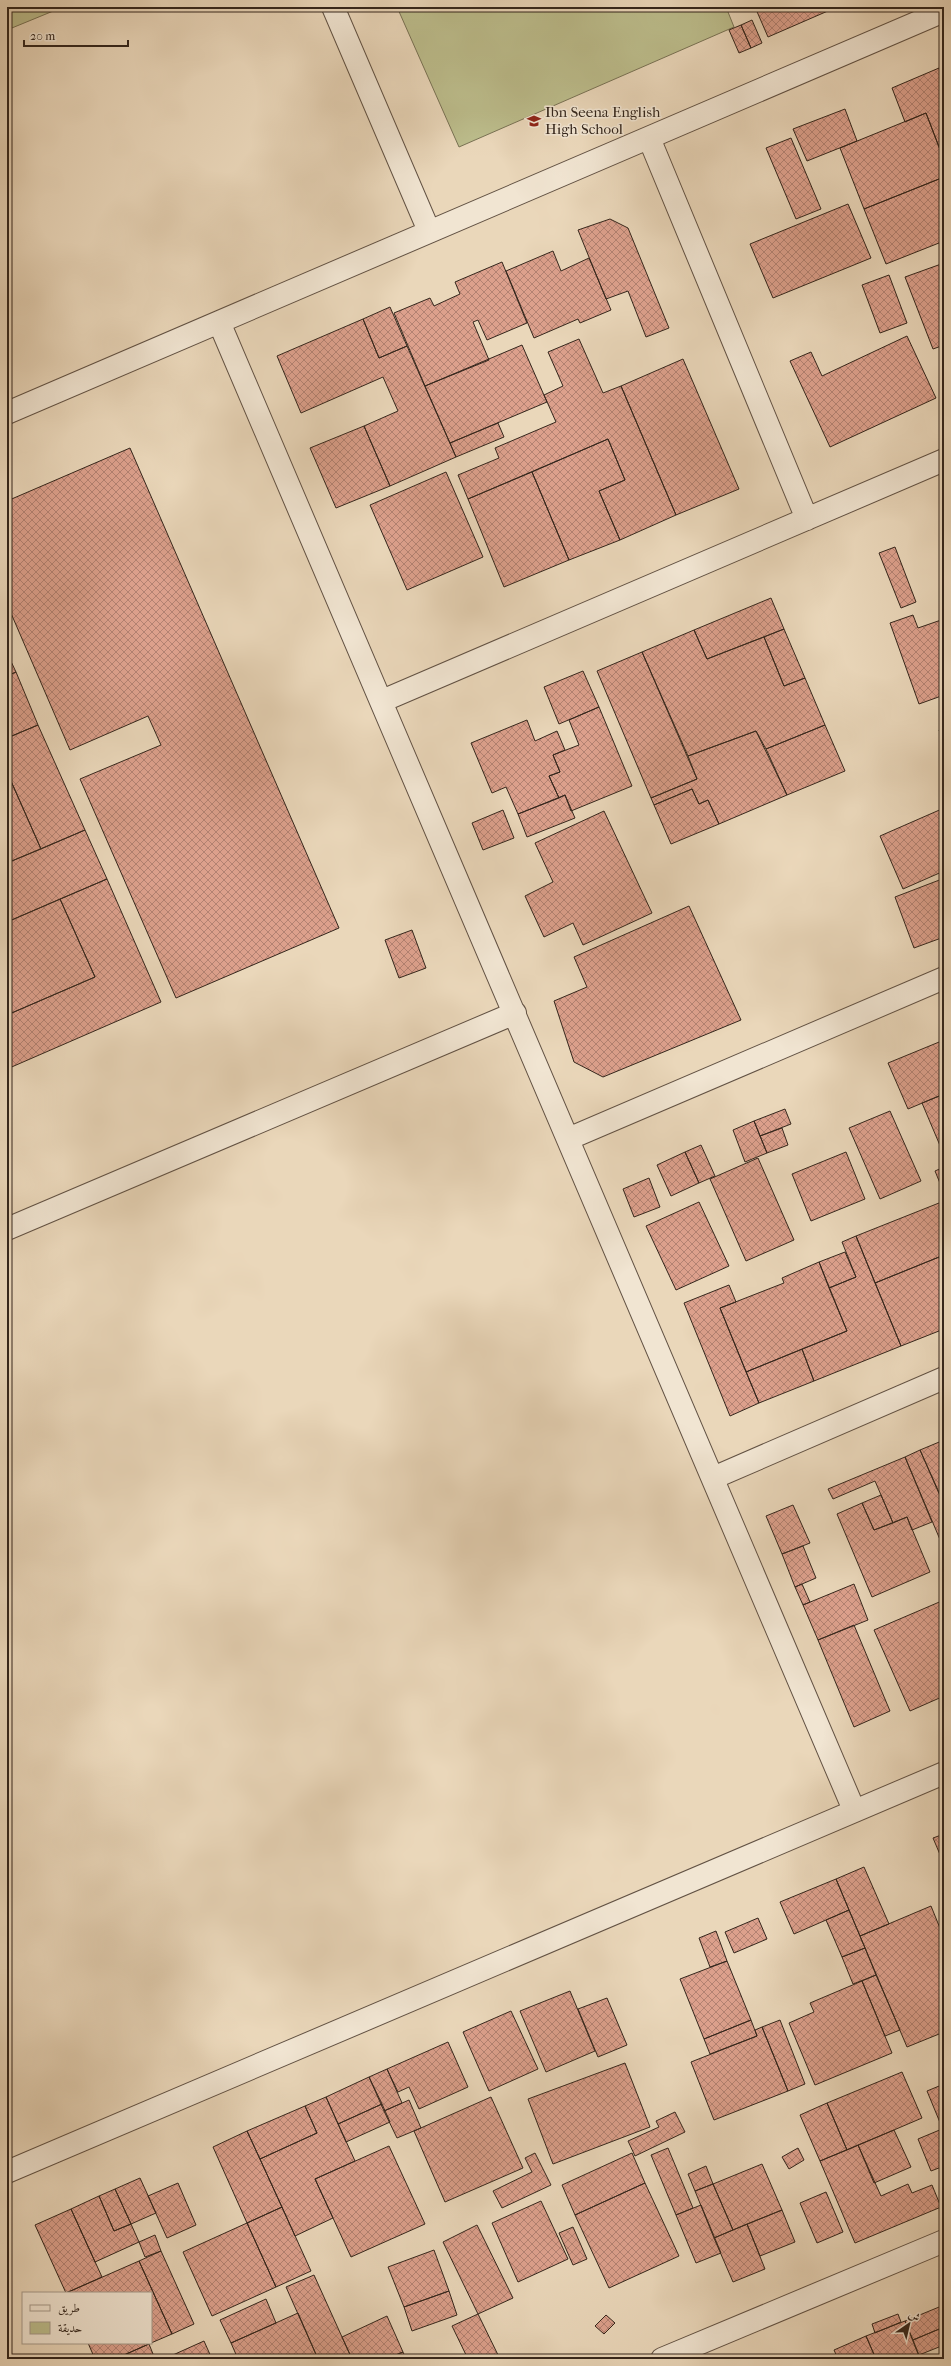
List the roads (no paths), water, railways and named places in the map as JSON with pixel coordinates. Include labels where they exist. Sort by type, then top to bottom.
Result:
[{"type":"street","points":[[333,7],[429,231]]},
{"type":"street","points":[[7,413],[944,11]]},
{"type":"street","points":[[649,138],[807,519]]},
{"type":"street","points":[[219,322],[854,1810]]},
{"type":"street","points":[[382,701],[944,460]]},
{"type":"street","points":[[568,1139],[944,978]]},
{"type":"street","points":[[7,1228],[515,1013]]},
{"type":"street","points":[[713,1478],[944,1378]]},
{"type":"street","points":[[7,2172],[854,1810],[944,1773]]},
{"type":"street","points":[[662,2359],[944,2241]]},
{"type":"place","name":"Ibn Seena English High School","points":[[534,121]]}]
